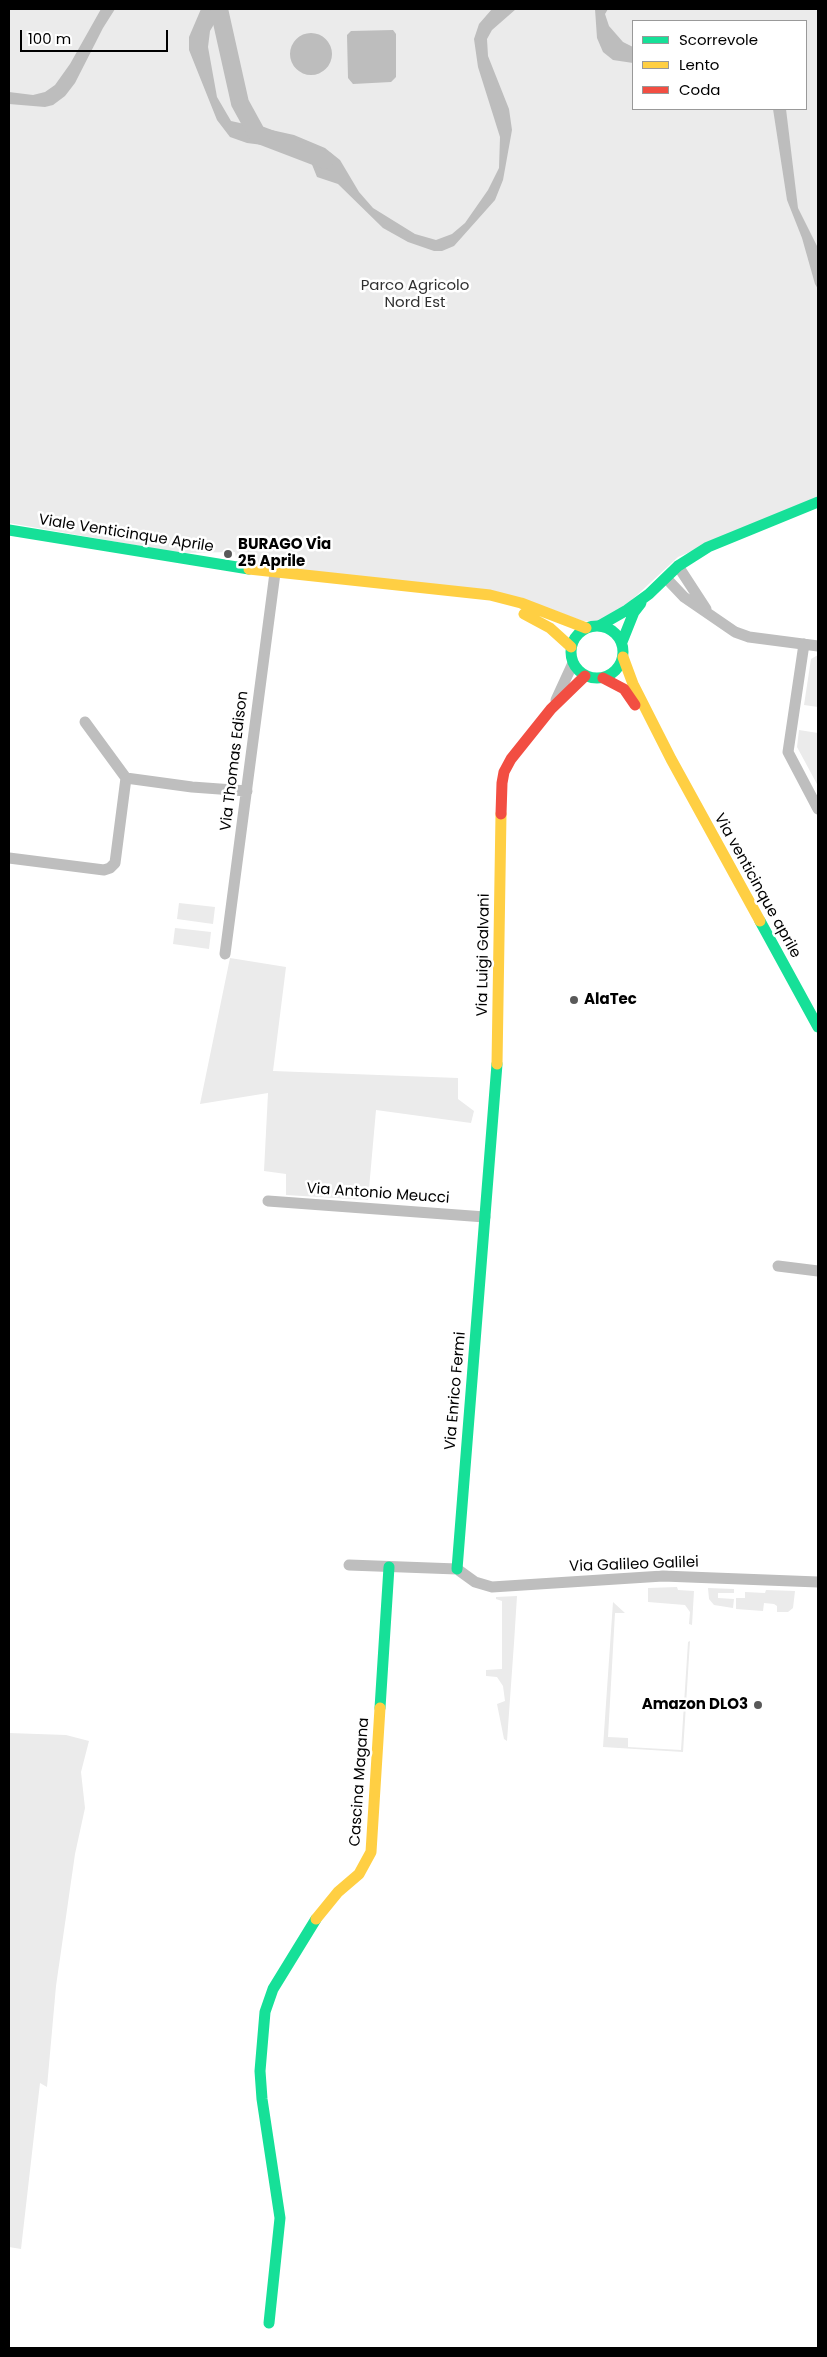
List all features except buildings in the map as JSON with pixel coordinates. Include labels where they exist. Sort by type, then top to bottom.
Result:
[{"type":"street","points":[[649,594],[627,610],[599,626],[586,628],[576,636],[571,647],[573,663],[585,676],[604,678],[616,670],[623,657],[622,642],[634,612],[649,594],[678,566],[716,544],[818,502]]},
{"type":"street","name":"Viale Venticinque Aprile","points":[[9,530],[275,573],[478,594],[511,600],[586,628]]},
{"type":"street","points":[[678,566],[712,616]]},
{"type":"street","name":"Via Thomas Edison","points":[[226,954],[275,573]]},
{"type":"street","points":[[666,578],[684,597],[735,632],[749,637],[818,646]]},
{"type":"street","name":"Viale Venticinque Aprile","points":[[446,592],[525,614],[550,628],[571,647]]},
{"type":"street","points":[[599,626],[613,631],[622,642]]},
{"type":"street","points":[[804,644],[788,752],[818,809]]},
{"type":"street","name":"Via venticinque aprile","points":[[623,657],[633,684],[671,759],[818,1027]]},
{"type":"street","name":"Via Luigi Galvani","points":[[551,710],[573,663]]},
{"type":"street","name":"Via Luigi Galvani","points":[[485,1216],[497,1060],[502,783],[507,765],[551,710],[585,676]]},
{"type":"street","name":"Via venticinque aprile","points":[[604,678],[624,688],[671,759]]},
{"type":"street","points":[[9,858],[104,870],[115,864],[126,778],[85,722]]},
{"type":"street","points":[[126,778],[192,787],[247,791]]},
{"type":"street","name":"Via Antonio Meucci","points":[[268,1200],[485,1216]]},
{"type":"street","name":"Via Enrico Fermi","points":[[457,1569],[485,1216]]},
{"type":"street","points":[[778,1266],[818,1271]]},
{"type":"street","points":[[349,1565],[457,1569]]},
{"type":"street","name":"Cascina Magana","points":[[269,2323],[280,2218],[262,2099],[260,2071],[265,2012],[273,1989],[308,1929],[338,1892],[359,1874],[371,1852],[389,1567]]},
{"type":"street","name":"Via Galileo Galilei","points":[[457,1569],[475,1582],[492,1587],[663,1576],[818,1582]]},
{"type":"green space","name":"Parco Agricolo Nord Est","points":[[9,9],[818,9],[818,498],[678,557],[622,609],[605,620],[593,622],[583,621],[545,607],[274,566],[236,558],[235,552],[180,553],[9,523]]},
{"type":"green space","points":[[818,655],[818,707],[804,705],[811,659]]},
{"type":"green space","points":[[799,730],[818,733],[818,786],[797,747]]},
{"type":"green space","points":[[179,903],[215,907],[213,924],[177,919]]},
{"type":"green space","points":[[175,928],[211,932],[209,949],[173,944]]},
{"type":"green space","points":[[230,958],[286,967],[273,1071],[458,1078],[458,1099],[474,1111],[471,1123],[376,1110],[368,1200],[286,1195],[286,1174],[264,1171],[268,1093],[200,1104]]},
{"type":"green space","points":[[677,1587],[678,1590],[694,1591],[692,1625],[689,1624],[690,1612],[685,1605],[648,1602],[648,1588]]},
{"type":"green space","points":[[708,1588],[734,1589],[734,1593],[718,1593],[718,1598],[734,1599],[733,1608],[714,1605],[709,1599]]},
{"type":"green space","points":[[766,1590],[795,1591],[793,1608],[788,1612],[777,1612],[777,1606],[764,1603],[763,1611],[736,1609],[736,1598],[745,1598],[745,1592],[765,1593]]},
{"type":"green space","points":[[517,1596],[507,1741],[504,1739],[497,1704],[505,1701],[503,1686],[497,1677],[486,1676],[486,1670],[502,1669],[502,1601],[496,1599],[496,1597]]},
{"type":"green space","points":[[613,1602],[625,1613],[615,1613],[608,1737],[628,1738],[628,1747],[681,1750],[688,1642],[690,1641],[683,1752],[603,1747]]},
{"type":"green space","points":[[9,1733],[66,1735],[89,1741],[81,1772],[85,1808],[75,1854],[56,1986],[47,2087],[40,2083],[21,2249],[9,2247]]},
{"type":"shaded area","points":[[101,9],[115,9],[103,28],[75,83],[65,96],[53,105],[45,107],[9,104],[9,92],[33,95],[45,92],[55,85],[70,64]]},
{"type":"shaded area","points":[[201,9],[223,9],[210,31],[208,47],[217,97],[231,121],[294,135],[325,148],[340,160],[359,192],[373,208],[415,234],[436,240],[452,234],[465,223],[488,190],[499,168],[500,137],[478,67],[474,39],[479,24],[492,9],[516,9],[492,30],[487,39],[488,56],[509,109],[512,130],[503,180],[495,200],[454,246],[442,251],[434,251],[408,242],[383,228],[338,184],[317,177],[309,157],[302,150],[247,143],[230,137],[217,120],[189,50],[189,37]]},
{"type":"shaded area","points":[[595,9],[608,9],[605,14],[609,26],[623,42],[632,46],[632,63],[613,60],[603,52],[597,38]]},
{"type":"shaded area","points":[[393,30],[396,34],[396,77],[391,82],[353,84],[348,78],[347,35],[351,31]]},
{"type":"shaded area","points":[[307,33],[315,33],[326,39],[332,54],[326,69],[315,75],[307,75],[296,69],[290,58],[290,50],[296,39]]},
{"type":"shaded area","points":[[773,110],[786,110],[798,208],[818,248],[818,289],[802,238],[787,200]]},
{"type":"waterway","points":[[219,9],[240,103],[257,134],[325,160]]},
{"type":"traffic: fast","points":[[599,626],[627,610],[649,594],[678,566],[708,547],[818,502]]},
{"type":"traffic: fast","points":[[9,530],[249,569]]},
{"type":"traffic: fast","points":[[622,642],[634,612],[641,603]]},
{"type":"traffic: fast","points":[[592,626],[602,626],[616,633],[623,647],[623,652],[623,657],[616,671],[602,678],[592,678],[582,674],[575,667],[571,657],[571,647],[575,637],[582,630],[592,626]]},
{"type":"traffic: fast","points":[[760,921],[818,1027]]},
{"type":"traffic: fast","points":[[457,1569],[497,1064]]},
{"type":"traffic: fast","points":[[380,1708],[389,1567]]},
{"type":"traffic: fast","points":[[269,2323],[280,2218],[262,2099],[260,2071],[265,2012],[273,1989],[316,1919]]},
{"type":"traffic: slow","points":[[249,569],[490,595],[521,603],[586,628]]},
{"type":"traffic: slow","points":[[524,614],[550,628],[571,647]]},
{"type":"traffic: slow","points":[[623,657],[633,684],[671,759],[760,921]]},
{"type":"traffic: slow","points":[[497,1064],[501,814]]},
{"type":"traffic: slow","points":[[316,1919],[338,1892],[359,1874],[371,1852],[380,1708]]},
{"type":"traffic: jam","points":[[501,814],[502,783],[504,772],[511,759],[551,709],[585,676]]},
{"type":"traffic: jam","points":[[603,678],[624,689],[635,705]]},
{"type":"place","name":"BURAGO Via 25 Aprile","points":[[228,554]]},
{"type":"place","name":"AlaTec","points":[[574,1000]]},
{"type":"place","name":"Amazon DLO3","points":[[758,1705]]}]
